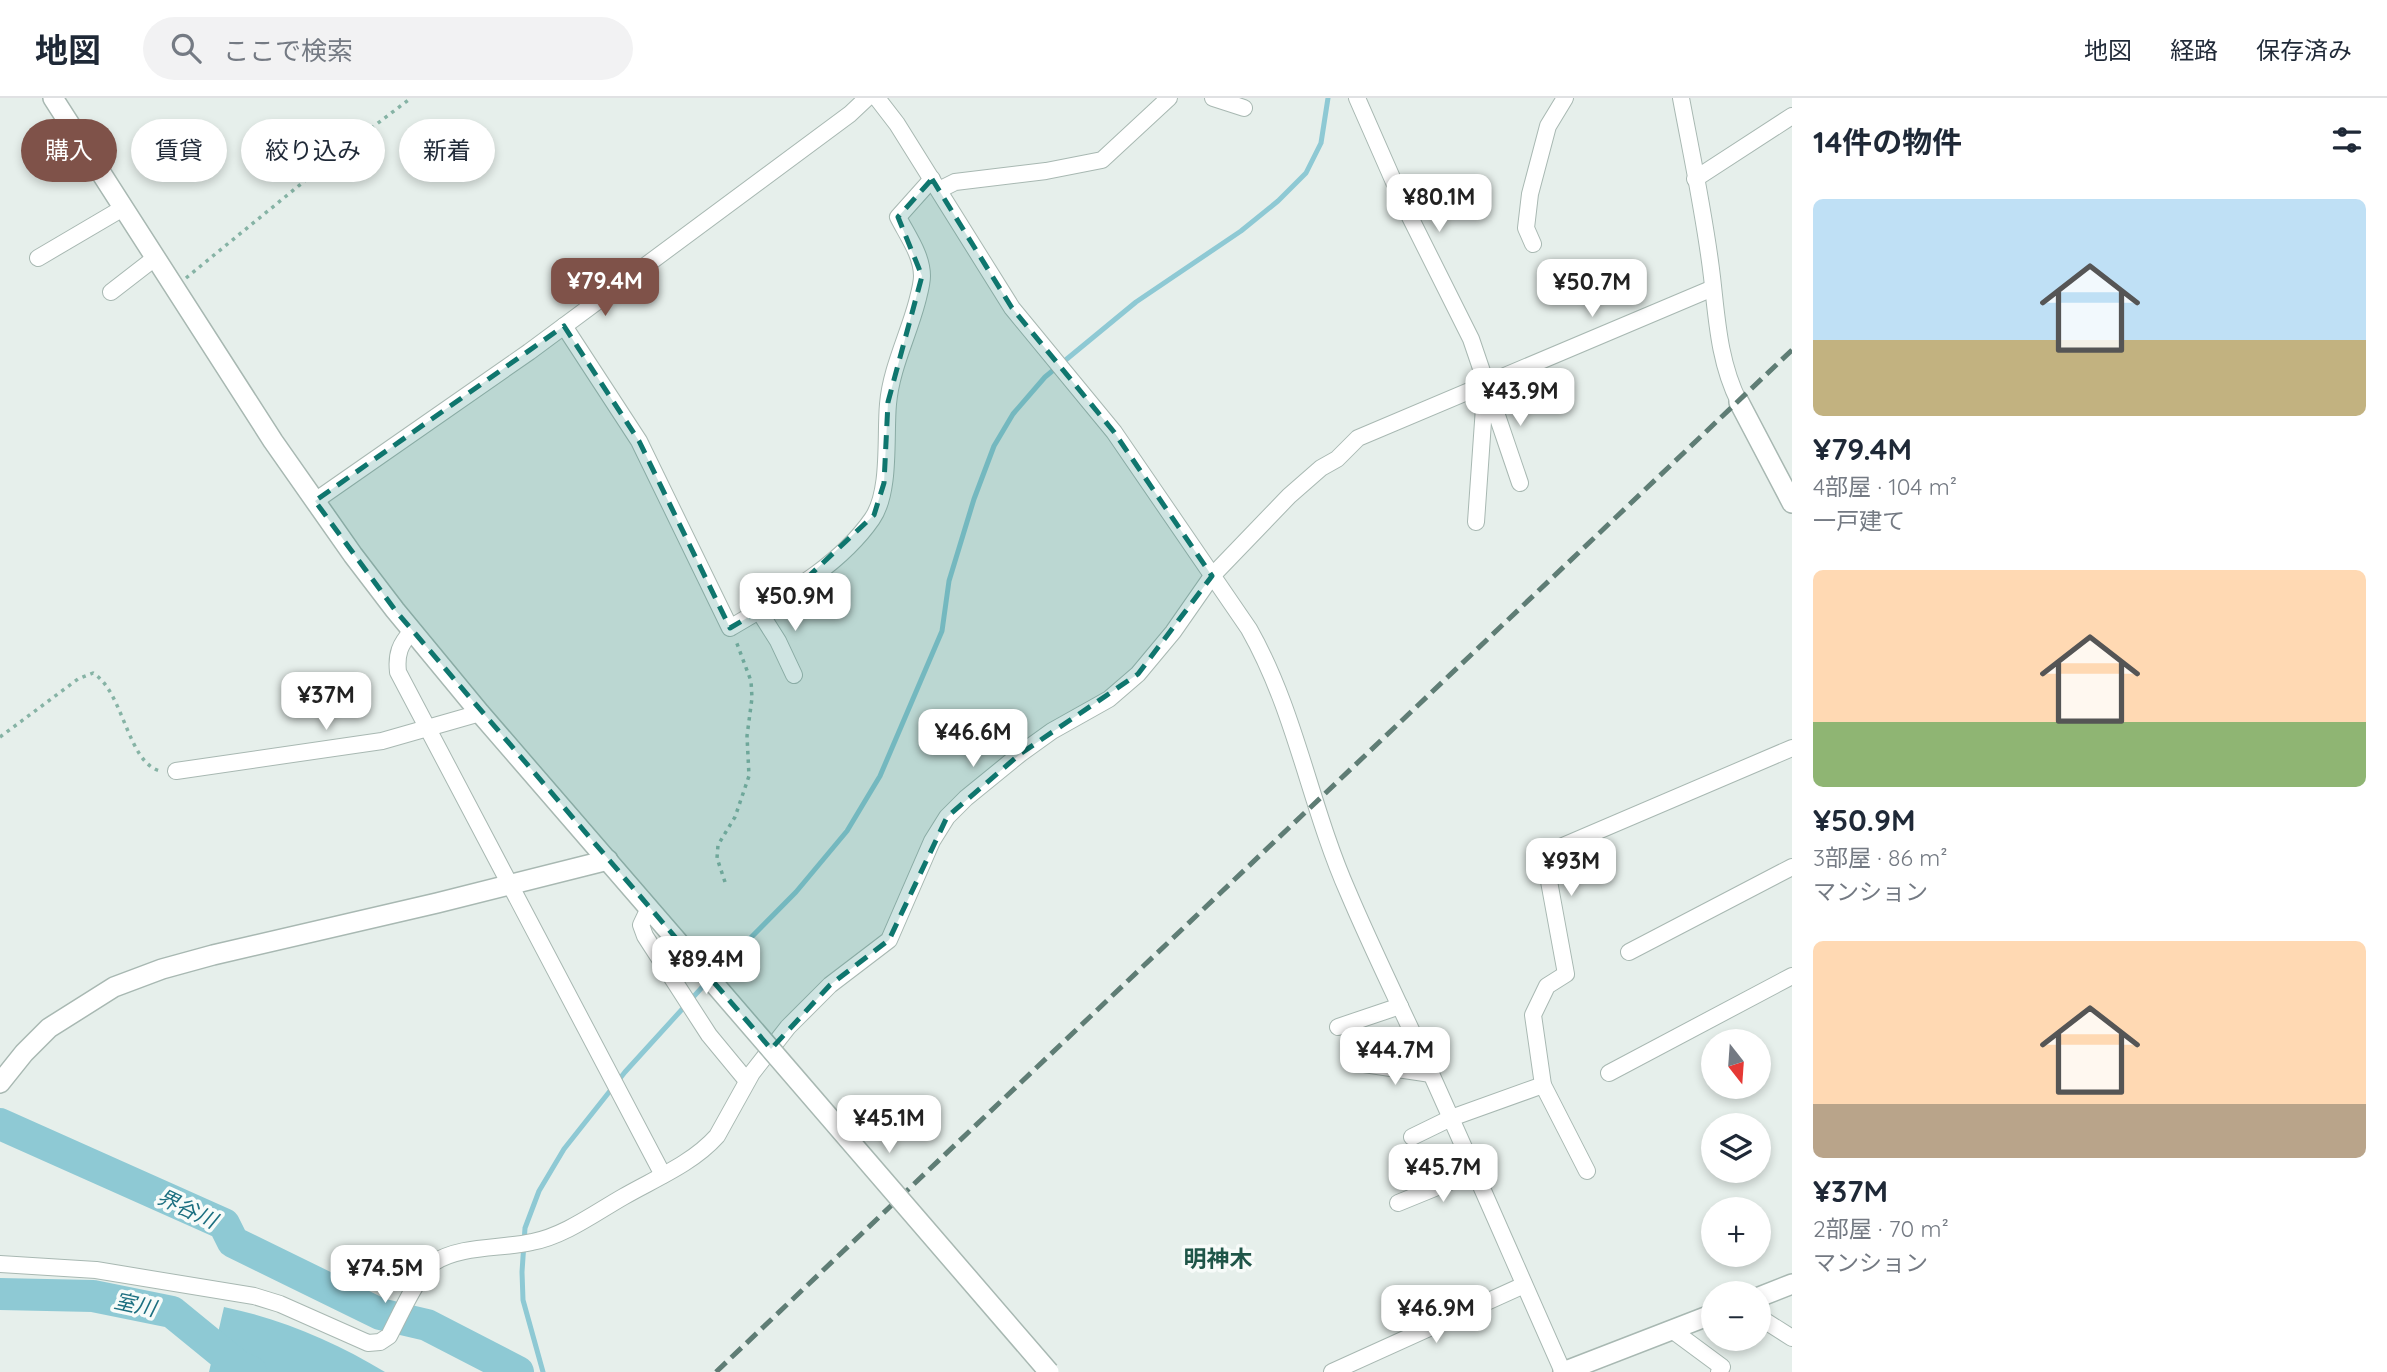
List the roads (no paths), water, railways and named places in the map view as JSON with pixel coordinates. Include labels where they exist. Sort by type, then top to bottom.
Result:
[{"type":"street","points":[[53,98],[174,288],[361,566],[480,713],[1049,1372]]},
{"type":"street","points":[[315,501],[564,326],[820,136],[867,98]]},
{"type":"street","points":[[877,98],[897,124],[1012,308],[1114,432],[1249,629],[1264,656],[1297,742],[1314,804],[1347,891],[1563,1372],[1701,1319]]},
{"type":"street","points":[[564,326],[639,441],[730,628],[793,591],[860,534],[874,515],[884,483],[888,402],[901,350],[910,331],[922,276],[918,257],[898,217],[935,185],[1046,171],[1102,160],[1169,98]]},
{"type":"street","points":[[1213,98],[1244,108]]},
{"type":"street","points":[[1357,98],[1404,205],[1471,339],[1520,483]]},
{"type":"street","points":[[1533,244],[1526,228],[1530,194],[1548,126],[1565,98]]},
{"type":"street","points":[[1681,98],[1721,347],[1730,382],[1790,495]]},
{"type":"street","points":[[1695,179],[1792,116]]},
{"type":"street","points":[[38,258],[123,208]]},
{"type":"street","points":[[111,292],[155,258]]},
{"type":"street","points":[[0,1264],[96,1270],[221,1289],[280,1304],[369,1343],[380,1342],[389,1336],[423,1273],[432,1264],[443,1258],[481,1248],[524,1244],[560,1232],[663,1175],[709,1145],[747,1081],[802,1012],[830,985],[889,940],[932,841],[947,817],[1020,754],[1052,731],[1109,699],[1138,674],[1173,632],[1212,576],[1289,496],[1358,438],[1713,288]]},
{"type":"street","points":[[1476,522],[1486,384]]},
{"type":"street","points":[[759,611],[778,641],[794,675]]},
{"type":"street","points":[[412,631],[401,645],[396,658],[398,672],[663,1175]]},
{"type":"street","points":[[176,771],[360,746],[480,713]]},
{"type":"street","points":[[1587,1171],[1543,1085],[1533,1015],[1547,986],[1566,974],[1544,854],[1792,748]]},
{"type":"street","points":[[0,1083],[49,1027],[114,987],[162,969],[608,860]]},
{"type":"street","points":[[1629,952],[1792,867]]},
{"type":"street","points":[[649,908],[641,925],[645,936],[709,1035],[747,1081]]},
{"type":"street","points":[[1609,1073],[1792,976]]},
{"type":"street","points":[[1338,1027],[1400,1006]]},
{"type":"street","points":[[1364,1064],[1431,1074]]},
{"type":"street","points":[[1412,1137],[1451,1118],[1543,1085]]},
{"type":"street","points":[[1398,1203],[1474,1172]]},
{"type":"street","points":[[1771,1292],[1792,1284]]},
{"type":"street","points":[[1332,1372],[1524,1285]]},
{"type":"street","points":[[1771,1325],[1792,1338]]},
{"type":"street","points":[[1672,1330],[1722,1367],[1718,1372]]},
{"type":"water","points":[[224,1307],[267,1318],[308,1333],[385,1372],[209,1372]]},
{"type":"waterway","points":[[713,976],[796,892],[847,831],[880,776],[942,631],[949,581],[974,499],[994,446],[1013,414],[1045,377],[1136,302],[1241,231],[1278,201],[1306,173],[1321,143],[1328,98]]},
{"type":"waterway","points":[[543,1372],[523,1300],[522,1272],[525,1228],[539,1191],[564,1149],[625,1072],[706,983]]},
{"type":"waterway","name":"界谷川","points":[[0,1124],[224,1224],[233,1242],[380,1314],[427,1325],[518,1372]]},
{"type":"waterway","name":"室川","points":[[0,1294],[93,1296],[172,1312],[238,1366],[251,1372]]},
{"type":"railway","points":[[716,1372],[1792,350]]},
{"type":"district","name":"明神木","points":[[1218,1259]]}]
